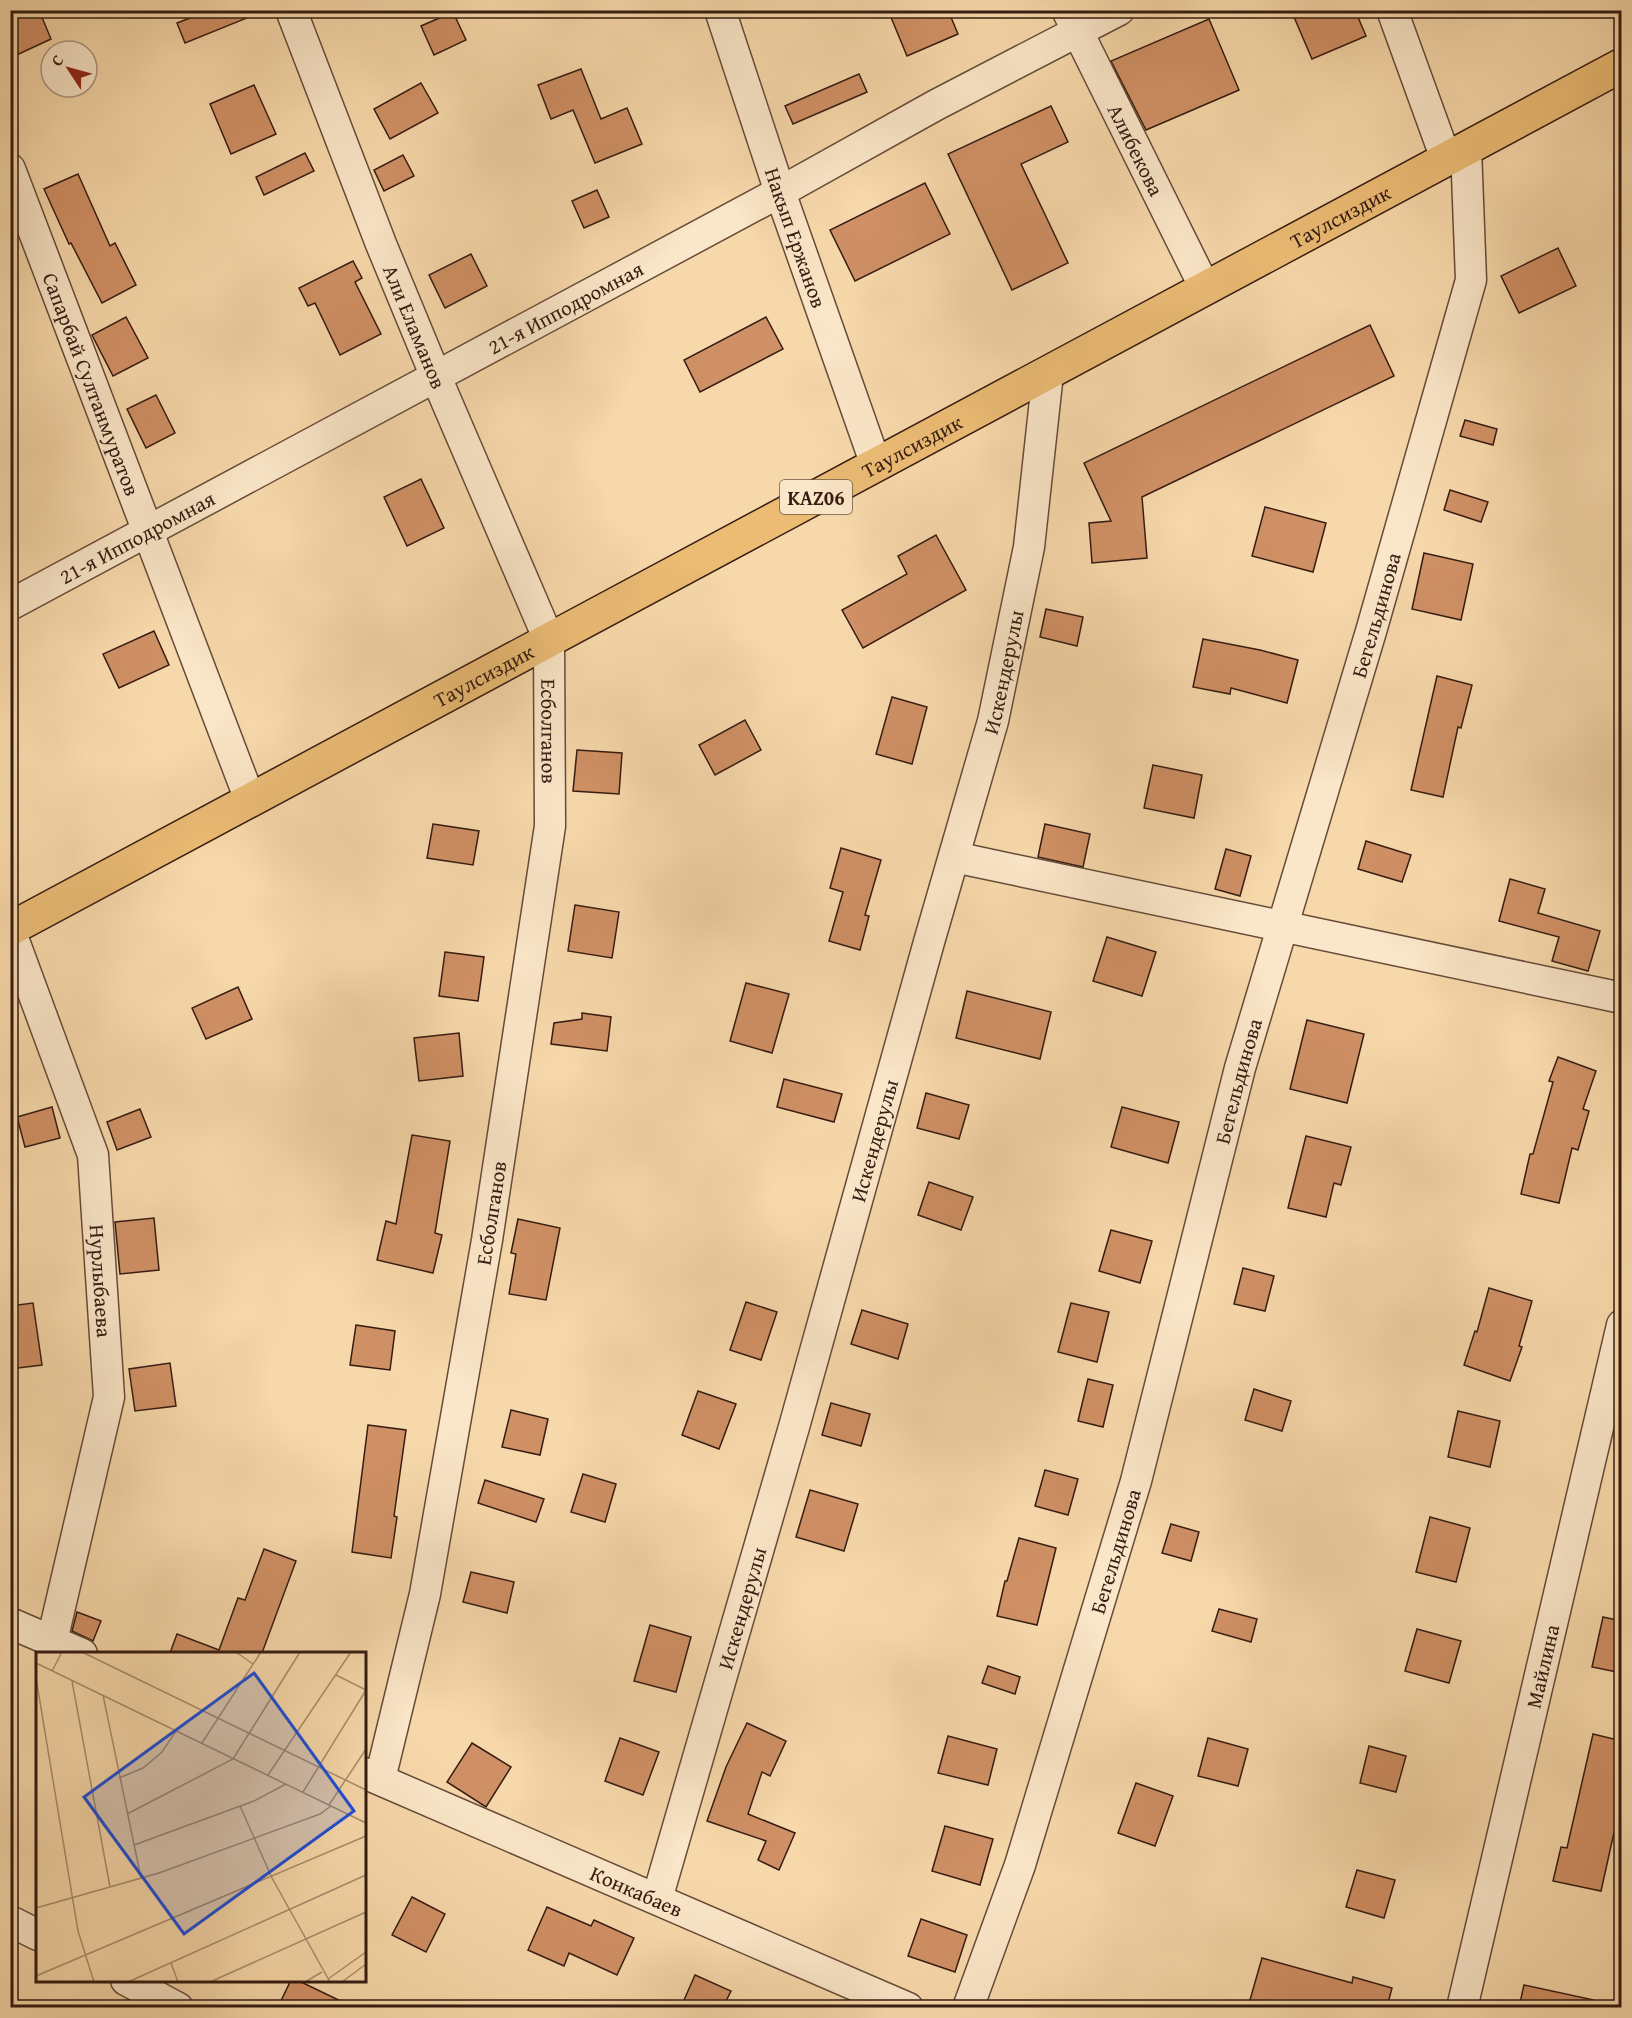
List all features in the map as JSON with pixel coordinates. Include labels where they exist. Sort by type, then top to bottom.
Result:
[{"type":"main road","name":"Таулсиздик","points":[[10,930],[1622,65]]},
{"type":"street","name":"Али Еламанов","points":[[291,10],[381,244],[549,640]]},
{"type":"street","name":"Накып Ержанов","points":[[720,10],[780,192],[876,465]]},
{"type":"street","name":"21-я Ипподромная","points":[[10,605],[780,192],[936,105],[1072,21],[1119,10]]},
{"type":"street","name":"Бегельдинова","points":[[968,2007],[1020,1864],[1136,1481],[1240,1068],[1372,628],[1471,280],[1456,154],[1392,10]]},
{"type":"street","name":"Алибекова","points":[[1072,21],[1205,288]]},
{"type":"street","name":"Сапарбай Султанмуратов","points":[[10,169],[250,800]]},
{"type":"street","name":"Искендерулы","points":[[657,1899],[794,1427],[993,721],[1029,547],[1048,373]]},
{"type":"street","name":"Есболганов","points":[[372,1776],[425,1594],[487,1240],[550,826],[549,640]]},
{"type":"street","points":[[954,857],[1622,998]]},
{"type":"street","name":"Нурлыбаева","points":[[10,930],[93,1155],[109,1397],[52,1641]]},
{"type":"street","name":"Майлина","points":[[1462,2007],[1622,1324]]},
{"type":"street","points":[[10,1623],[80,1652]]},
{"type":"street","name":"Конкабаев","points":[[372,1776],[908,2007]]},
{"type":"street","points":[[10,1921],[36,1934]]},
{"type":"street","points":[[130,1982],[178,2007]]},
{"type":"building","points":[[18,10],[39,10],[51,39],[39,39],[39,45],[10,58],[10,14]]},
{"type":"building","points":[[186,10],[264,11],[185,43],[177,23],[190,18]]},
{"type":"building","points":[[888,10],[948,10],[958,34],[907,56]]},
{"type":"building","points":[[1291,10],[1355,10],[1366,36],[1312,59]]},
{"type":"building","points":[[453,12],[466,40],[434,55],[421,26]]},
{"type":"building","points":[[1209,19],[1239,90],[1146,130],[1111,61]]},
{"type":"building","points":[[581,69],[601,119],[627,108],[642,144],[595,163],[573,110],[551,119],[538,85]]},
{"type":"building","points":[[859,74],[867,92],[793,124],[785,106]]},
{"type":"building","points":[[421,83],[438,113],[390,139],[374,109]]},
{"type":"building","points":[[254,85],[276,134],[231,154],[210,104]]},
{"type":"building","points":[[1051,106],[1068,142],[1021,164],[1068,263],[1012,290],[948,154]]},
{"type":"building","points":[[305,153],[314,171],[264,195],[256,177]]},
{"type":"building","points":[[403,155],[414,176],[384,191],[374,170]]},
{"type":"building","points":[[78,174],[110,246],[115,243],[136,285],[102,303],[71,243],[69,244],[44,189]]},
{"type":"building","points":[[925,183],[950,234],[855,281],[830,230]]},
{"type":"building","points":[[597,190],[609,217],[584,228],[572,201]]},
{"type":"building","points":[[1558,248],[1576,286],[1519,313],[1501,276]]},
{"type":"building","points":[[471,254],[487,286],[445,308],[429,275]]},
{"type":"building","points":[[353,261],[362,278],[355,282],[381,334],[340,355],[315,303],[308,306],[299,288]]},
{"type":"building","points":[[126,317],[148,358],[113,376],[92,335]]},
{"type":"building","points":[[766,317],[783,349],[700,392],[684,360]]},
{"type":"building","points":[[1370,325],[1394,376],[1142,497],[1147,558],[1092,563],[1089,523],[1111,521],[1084,463]]},
{"type":"building","points":[[156,395],[175,433],[146,448],[127,409]]},
{"type":"building","points":[[1465,420],[1497,429],[1493,445],[1460,436]]},
{"type":"building","points":[[421,479],[444,528],[407,546],[384,497]]},
{"type":"building","points":[[1450,490],[1488,502],[1481,522],[1444,510]]},
{"type":"building","points":[[1265,507],[1326,523],[1313,572],[1252,556]]},
{"type":"building","points":[[936,535],[966,590],[863,648],[842,610],[907,574],[898,556]]},
{"type":"building","points":[[1424,553],[1473,564],[1461,620],[1412,609]]},
{"type":"building","points":[[1046,609],[1083,617],[1077,646],[1040,637]]},
{"type":"building","points":[[154,631],[169,665],[119,688],[103,654]]},
{"type":"building","points":[[1203,639],[1298,660],[1287,703],[1231,688],[1230,694],[1193,687]]},
{"type":"building","points":[[1437,676],[1472,685],[1461,728],[1458,727],[1443,797],[1411,790]]},
{"type":"building","points":[[892,697],[927,707],[912,764],[876,754]]},
{"type":"building","points":[[745,720],[761,750],[715,775],[699,745]]},
{"type":"building","points":[[577,750],[622,753],[619,794],[573,791]]},
{"type":"building","points":[[1153,765],[1202,775],[1194,818],[1144,808]]},
{"type":"building","points":[[433,824],[479,831],[473,865],[427,858]]},
{"type":"building","points":[[1045,824],[1090,834],[1083,867],[1038,857]]},
{"type":"building","points":[[1366,841],[1411,855],[1402,882],[1358,869]]},
{"type":"building","points":[[841,848],[881,860],[865,915],[869,916],[860,950],[829,941],[843,892],[830,888]]},
{"type":"building","points":[[1226,849],[1251,856],[1240,896],[1215,889]]},
{"type":"building","points":[[1510,879],[1545,889],[1538,913],[1600,931],[1588,971],[1552,961],[1559,937],[1499,921]]},
{"type":"building","points":[[575,905],[619,912],[612,958],[568,951]]},
{"type":"building","points":[[1107,937],[1156,952],[1142,996],[1093,981]]},
{"type":"building","points":[[445,952],[484,957],[478,1001],[439,996]]},
{"type":"building","points":[[746,983],[789,994],[772,1053],[730,1041]]},
{"type":"building","points":[[238,987],[252,1019],[206,1039],[192,1008]]},
{"type":"building","points":[[967,991],[1051,1012],[1040,1059],[956,1038]]},
{"type":"building","points":[[582,1013],[611,1017],[607,1051],[551,1044],[554,1023],[582,1019]]},
{"type":"building","points":[[1307,1020],[1364,1034],[1347,1103],[1290,1089]]},
{"type":"building","points":[[459,1033],[463,1076],[419,1081],[414,1038]]},
{"type":"building","points":[[1558,1057],[1596,1071],[1583,1109],[1589,1111],[1578,1150],[1572,1148],[1559,1203],[1521,1194],[1530,1154],[1533,1154],[1553,1082],[1549,1081]]},
{"type":"building","points":[[784,1079],[842,1094],[834,1122],[777,1107]]},
{"type":"building","points":[[926,1093],[969,1105],[959,1139],[917,1128]]},
{"type":"building","points":[[52,1107],[60,1138],[25,1147],[17,1117]]},
{"type":"building","points":[[1122,1107],[1179,1122],[1168,1163],[1111,1147]]},
{"type":"building","points":[[140,1109],[151,1137],[117,1150],[107,1122]]},
{"type":"building","points":[[412,1135],[450,1141],[435,1233],[442,1235],[433,1273],[377,1260],[386,1221],[396,1224]]},
{"type":"building","points":[[1306,1136],[1351,1147],[1341,1185],[1334,1183],[1326,1217],[1288,1208]]},
{"type":"building","points":[[929,1182],[973,1197],[961,1230],[918,1215]]},
{"type":"building","points":[[154,1218],[159,1270],[120,1274],[115,1222]]},
{"type":"building","points":[[518,1219],[560,1228],[546,1300],[509,1294],[516,1254],[511,1253]]},
{"type":"building","points":[[1111,1230],[1152,1241],[1140,1283],[1099,1271]]},
{"type":"building","points":[[1243,1268],[1274,1276],[1265,1311],[1234,1304]]},
{"type":"building","points":[[1489,1288],[1532,1301],[1519,1346],[1522,1347],[1510,1381],[1464,1365],[1475,1331],[1477,1332]]},
{"type":"building","points":[[746,1302],[777,1312],[761,1360],[730,1350]]},
{"type":"building","points":[[33,1303],[42,1365],[10,1369],[10,1306]]},
{"type":"building","points":[[1071,1303],[1109,1312],[1097,1362],[1058,1352]]},
{"type":"building","points":[[862,1310],[908,1324],[898,1359],[851,1344]]},
{"type":"building","points":[[356,1325],[395,1331],[390,1370],[350,1365]]},
{"type":"building","points":[[170,1363],[176,1406],[135,1411],[129,1369]]},
{"type":"building","points":[[1088,1379],[1113,1385],[1103,1427],[1078,1421]]},
{"type":"building","points":[[1254,1389],[1291,1401],[1282,1431],[1245,1420]]},
{"type":"building","points":[[698,1391],[736,1404],[719,1449],[682,1435]]},
{"type":"building","points":[[831,1403],[870,1414],[861,1446],[822,1435]]},
{"type":"building","points":[[511,1410],[548,1419],[540,1455],[502,1447]]},
{"type":"building","points":[[1458,1411],[1500,1421],[1490,1467],[1448,1457]]},
{"type":"building","points":[[368,1425],[406,1430],[394,1516],[397,1517],[391,1558],[352,1552]]},
{"type":"building","points":[[1045,1470],[1078,1479],[1068,1515],[1035,1506]]},
{"type":"building","points":[[583,1474],[616,1484],[605,1522],[571,1512]]},
{"type":"building","points":[[485,1480],[544,1499],[536,1522],[478,1503]]},
{"type":"building","points":[[810,1490],[858,1504],[844,1551],[796,1537]]},
{"type":"building","points":[[1430,1517],[1470,1528],[1456,1582],[1416,1572]]},
{"type":"building","points":[[1171,1524],[1199,1532],[1191,1561],[1162,1553]]},
{"type":"building","points":[[1019,1538],[1056,1548],[1037,1625],[997,1616],[1005,1581],[1007,1581]]},
{"type":"building","points":[[264,1549],[296,1561],[262,1652],[170,1652],[177,1634],[219,1650],[238,1598],[245,1600]]},
{"type":"building","points":[[471,1572],[514,1582],[507,1613],[463,1602]]},
{"type":"building","points":[[1219,1609],[1257,1619],[1251,1642],[1212,1631]]},
{"type":"building","points":[[77,1612],[101,1621],[93,1641],[72,1631]]},
{"type":"building","points":[[1603,1617],[1622,1621],[1622,1673],[1592,1667]]},
{"type":"building","points":[[650,1625],[691,1637],[676,1692],[634,1681]]},
{"type":"building","points":[[1417,1629],[1461,1641],[1449,1683],[1405,1671]]},
{"type":"building","points":[[988,1666],[1020,1677],[1015,1694],[982,1683]]},
{"type":"building","points":[[747,1723],[786,1741],[770,1776],[762,1772],[748,1814],[795,1833],[779,1870],[758,1860],[766,1841],[707,1821],[726,1767]]},
{"type":"building","points":[[1593,1734],[1622,1741],[1622,1829],[1615,1828],[1601,1891],[1553,1881],[1561,1847],[1567,1848]]},
{"type":"building","points":[[948,1736],[997,1749],[988,1785],[938,1773]]},
{"type":"building","points":[[620,1738],[659,1752],[643,1795],[605,1781]]},
{"type":"building","points":[[1208,1738],[1248,1749],[1238,1786],[1198,1776]]},
{"type":"building","points":[[472,1743],[511,1767],[486,1807],[447,1782]]},
{"type":"building","points":[[1369,1746],[1406,1756],[1396,1792],[1360,1783]]},
{"type":"building","points":[[1136,1783],[1173,1796],[1155,1846],[1118,1833]]},
{"type":"building","points":[[945,1826],[993,1839],[980,1885],[932,1871]]},
{"type":"building","points":[[1357,1870],[1395,1880],[1384,1918],[1346,1907]]},
{"type":"building","points":[[412,1897],[445,1914],[426,1952],[392,1935]]},
{"type":"building","points":[[547,1907],[591,1926],[594,1920],[634,1938],[617,1975],[569,1953],[564,1966],[528,1950]]},
{"type":"building","points":[[921,1919],[967,1935],[955,1972],[908,1956]]},
{"type":"building","points":[[1262,1958],[1352,1983],[1353,1977],[1392,1988],[1387,2007],[1248,2007]]},
{"type":"building","points":[[695,1975],[731,1991],[723,2007],[681,2007]]},
{"type":"building","points":[[290,1982],[301,1982],[353,2007],[278,2007]]},
{"type":"building","points":[[1524,1985],[1594,2000],[1593,2007],[1519,2007]]}]
